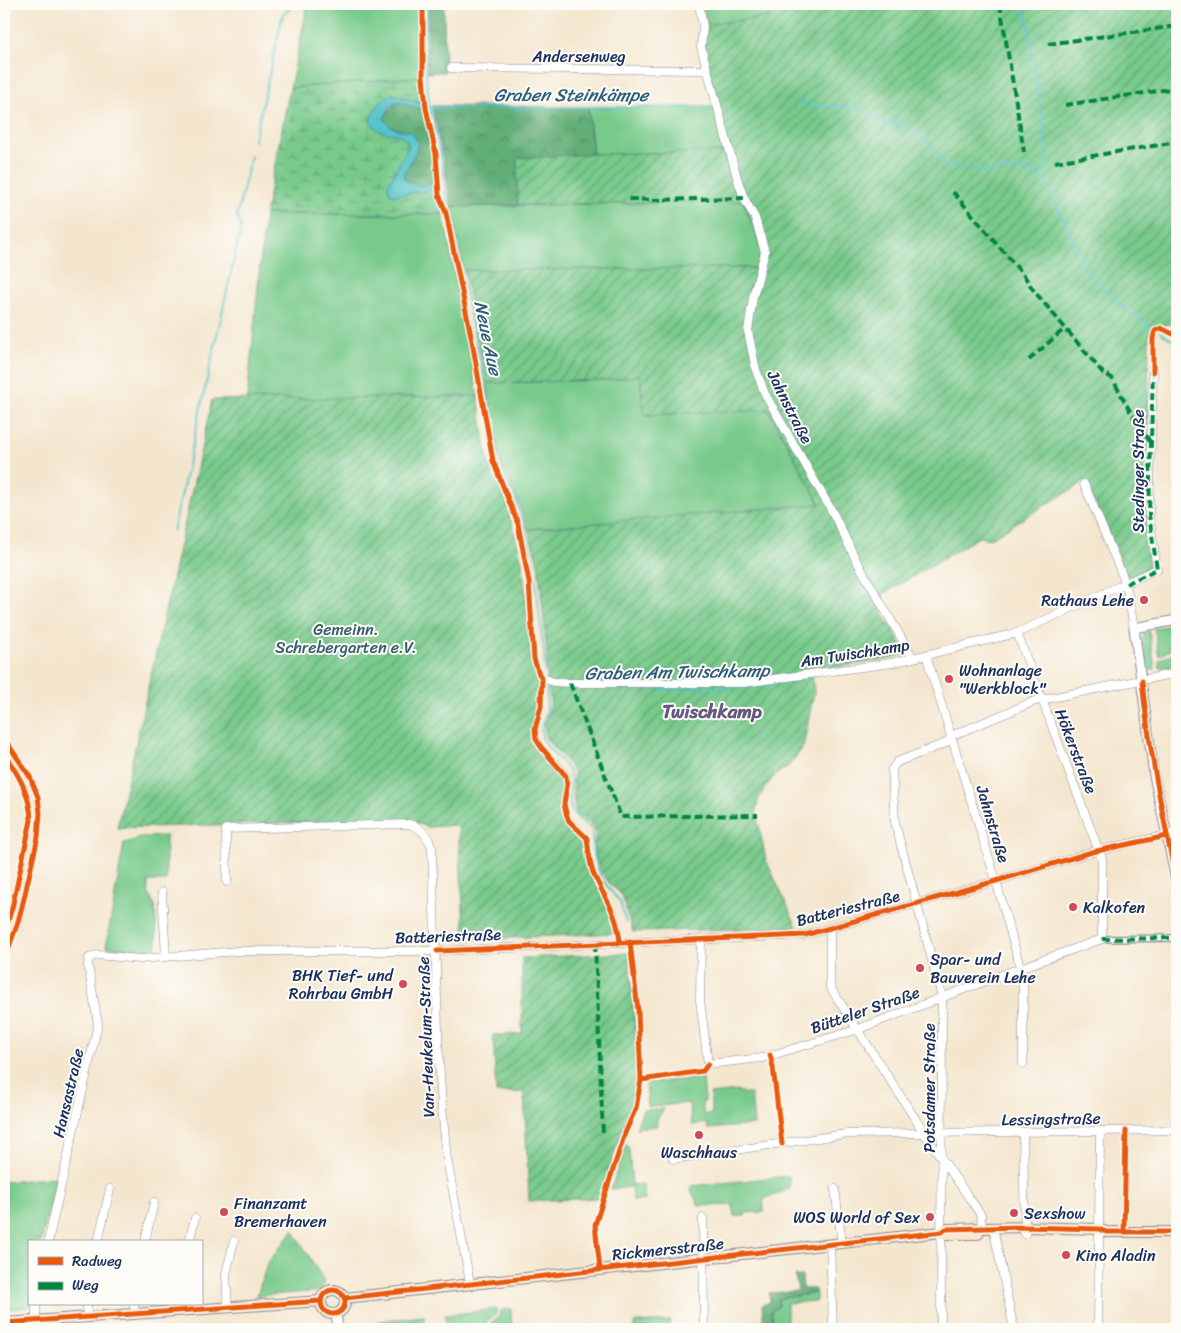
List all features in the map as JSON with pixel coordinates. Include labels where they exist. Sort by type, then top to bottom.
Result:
[{"type":"main road","points":[[4,746],[26,780],[33,798],[35,820],[34,835],[17,906],[4,946]]},
{"type":"main road","name":"Rickmersstraße","points":[[942,1232],[946,1228],[982,1228],[993,1231]]},
{"type":"main road","name":"Rickmersstraße","points":[[4,1322],[87,1318],[135,1309],[228,1308],[321,1301],[324,1295],[331,1290],[340,1292],[345,1298],[942,1232],[947,1235],[993,1231],[1177,1232]]},
{"type":"main road","points":[[321,1301],[325,1312],[336,1314],[344,1308],[345,1298]]},
{"type":"street","name":"Jahnstraße","points":[[699,4],[703,27],[701,47],[707,70],[738,181],[744,198],[755,218],[765,252],[753,297],[748,331],[756,370],[765,394],[832,513],[856,560],[913,658]]},
{"type":"street","name":"Andersenweg","points":[[451,68],[707,70]]},
{"type":"street","name":"Stedinger Straße","points":[[1153,372],[1149,515],[1157,569]]},
{"type":"street","points":[[1084,484],[1126,584],[1142,681],[1148,740],[1177,884]]},
{"type":"street","name":"Am Twischkamp","points":[[542,678],[570,684],[662,685],[743,683],[892,663],[1017,633],[1157,569]]},
{"type":"street","points":[[1134,628],[1177,620]]},
{"type":"street","name":"Hökerstraße","points":[[1017,633],[1102,859],[1102,939]]},
{"type":"street","name":"Jahnstraße","points":[[926,654],[996,881],[1023,977],[1023,1064]]},
{"type":"street","points":[[951,736],[1041,699],[1177,674]]},
{"type":"street","name":"Potsdamer Straße","points":[[942,1329],[942,997],[895,823],[892,773],[895,764],[946,743],[951,736]]},
{"type":"street","name":"Van-Heukelum-Straße","points":[[227,882],[226,829],[409,824],[414,825],[425,834],[432,848],[437,951],[439,1059],[447,1159],[470,1283]]},
{"type":"street","name":"Batteriestraße","points":[[97,955],[140,959],[237,951],[437,951],[805,935],[1099,851],[1177,833]]},
{"type":"street","points":[[162,892],[166,956]]},
{"type":"street","points":[[830,929],[830,988],[942,1159],[982,1215],[982,1228]]},
{"type":"street","name":"Bütteler Straße","points":[[701,939],[700,1000],[708,1064],[762,1058],[856,1030],[1102,939],[1177,938]]},
{"type":"street","name":"Hansastraße","points":[[48,1240],[98,1024],[88,965],[89,958],[97,955]]},
{"type":"street","name":"Lessingstraße","points":[[673,1159],[846,1134],[1177,1130]]},
{"type":"street","points":[[1098,1329],[1101,1232],[1100,1132]]},
{"type":"street","points":[[1023,1133],[1025,1231]]},
{"type":"street","points":[[98,1240],[110,1189]]},
{"type":"street","points":[[835,1189],[842,1243]]},
{"type":"street","points":[[145,1240],[154,1202]]},
{"type":"street","points":[[190,1240],[194,1218]]},
{"type":"street","points":[[703,1218],[704,1329]]},
{"type":"street","points":[[993,1231],[1014,1329]]},
{"type":"street","points":[[228,1308],[226,1274],[234,1242]]},
{"type":"street","points":[[830,1244],[832,1329]]},
{"type":"street","points":[[36,1306],[36,1321]]},
{"type":"street","points":[[87,1306],[87,1318]]},
{"type":"street","points":[[336,1314],[338,1329]]},
{"type":"green space","points":[[308,4],[420,4],[419,77],[290,88]]},
{"type":"green space","points":[[429,4],[444,4],[445,72],[427,73]]},
{"type":"green space","points":[[702,4],[766,4],[768,17],[707,24]]},
{"type":"green space","points":[[766,4],[1177,4],[1177,323],[1157,327],[1149,335],[1147,528],[1152,567],[1127,578],[1086,481],[989,539],[979,537],[875,599],[906,653],[889,659],[812,671],[814,692],[803,747],[789,766],[776,774],[758,800],[756,812],[766,860],[797,927],[633,932],[621,894],[609,883],[602,873],[596,857],[594,849],[596,832],[591,824],[577,815],[575,810],[573,794],[574,773],[567,762],[547,740],[545,734],[545,723],[551,704],[547,679],[547,650],[538,564],[528,529],[820,504],[769,410],[644,415],[640,375],[609,380],[487,383],[464,270],[758,268],[761,252],[757,236],[743,201],[518,205],[517,158],[593,154],[727,152],[704,45],[707,24],[768,17]]},
{"type":"green space","points":[[419,77],[423,108],[420,103],[392,94],[373,112],[388,128],[407,141],[409,145],[388,186],[396,195],[437,189],[443,214],[265,214],[290,88]]},
{"type":"green space","points":[[396,102],[423,108],[434,154],[436,185],[417,186],[404,179],[404,173],[414,156],[418,143],[387,124],[384,118]]},
{"type":"green space","points":[[432,106],[588,107],[593,154],[518,158],[518,205],[451,207],[443,156]]},
{"type":"green space","points":[[588,107],[714,107],[727,152],[593,154]]},
{"type":"green space","points":[[743,201],[762,253],[758,268],[464,270],[451,207]]},
{"type":"green space","points":[[265,214],[443,214],[478,396],[247,400]]},
{"type":"green space","points":[[640,375],[644,415],[769,410],[820,504],[528,529],[516,496],[501,465],[487,383],[609,380]]},
{"type":"green space","name":"Gemeinn. Schrebergarten e.V.","points":[[478,396],[488,462],[507,504],[523,566],[531,659],[539,680],[539,699],[533,722],[535,741],[566,778],[562,805],[564,820],[584,841],[586,858],[592,878],[612,909],[617,933],[465,940],[458,825],[427,827],[408,819],[117,828],[212,400]]},
{"type":"green space","points":[[1177,624],[1177,631],[1174,632],[1174,637],[1168,638],[1170,650],[1159,656],[1154,628]]},
{"type":"green space","points":[[1149,630],[1155,669],[1147,670],[1145,668],[1141,642],[1142,637]]},
{"type":"green space","points":[[1171,655],[1177,656],[1177,666],[1160,668],[1159,660]]},
{"type":"green space","points":[[166,836],[166,881],[148,881],[148,893],[155,905],[157,944],[155,948],[148,950],[106,947],[124,843],[144,837]]},
{"type":"green space","points":[[629,953],[639,1080],[599,1198],[529,1201],[524,1092],[496,1093],[493,1035],[522,1034],[522,958]]},
{"type":"green space","points":[[703,1078],[705,1102],[702,1102],[704,1115],[712,1114],[710,1094],[738,1091],[743,1094],[751,1094],[754,1125],[708,1129],[707,1123],[692,1125],[689,1103],[648,1107],[646,1083]]},
{"type":"green space","points":[[664,1109],[657,1119],[657,1126],[636,1128],[643,1110]]},
{"type":"green space","points":[[626,1144],[629,1149],[632,1185],[643,1184],[645,1200],[633,1201],[631,1187],[611,1189]]},
{"type":"green space","points":[[789,1176],[790,1189],[764,1199],[763,1212],[745,1213],[745,1216],[734,1216],[733,1205],[699,1206],[691,1190],[692,1186]]},
{"type":"green space","points":[[57,1177],[41,1240],[28,1240],[28,1306],[30,1307],[4,1310],[4,1182]]},
{"type":"green space","points":[[293,1230],[324,1281],[321,1291],[257,1296],[267,1264]]},
{"type":"green space","points":[[795,1276],[802,1276],[803,1289],[815,1289],[815,1293],[778,1299],[779,1306],[771,1311],[774,1329],[764,1329],[762,1305],[770,1302],[769,1293],[798,1291]]},
{"type":"green space","points":[[816,1293],[816,1301],[787,1303],[787,1321],[774,1322],[771,1311],[779,1306],[778,1299]]},
{"type":"green space","points":[[497,1309],[496,1314],[478,1329],[447,1329],[445,1315]]},
{"type":"green space","points":[[511,1309],[512,1329],[484,1329],[499,1316],[502,1310]]},
{"type":"green space","points":[[424,1316],[425,1329],[379,1329],[378,1321]]},
{"type":"green space","points":[[670,1321],[671,1329],[634,1329],[634,1323]]},
{"type":"water","points":[[392,94],[420,103],[423,108],[416,108],[396,102],[391,106],[384,118],[395,128],[410,131],[418,143],[414,156],[404,173],[404,179],[417,186],[436,185],[437,189],[396,195],[390,194],[388,186],[409,145],[399,135],[380,131],[370,122],[378,106]]},
{"type":"waterway","points":[[254,141],[283,14],[294,4]]},
{"type":"waterway","name":"Neue Aue","points":[[427,4],[425,39],[426,76],[430,108],[441,155],[447,205],[485,384],[496,442],[498,466],[514,497],[525,528],[533,564],[545,672]]},
{"type":"waterway","name":"Graben Steinkämpe","points":[[795,101],[808,105],[842,106],[866,112],[886,124],[898,123],[925,137],[945,164],[988,172],[1018,169],[1032,172],[1039,176],[1049,163],[1025,4]]},
{"type":"waterway","name":"Graben Steinkämpe","points":[[430,108],[713,107]]},
{"type":"waterway","points":[[173,532],[241,228],[237,216],[251,156]]},
{"type":"waterway","points":[[1039,176],[1043,179],[1066,224],[1087,274],[1127,310],[1151,327]]},
{"type":"waterway","points":[[1160,332],[1177,343]]},
{"type":"waterway","name":"Graben Am Twischkamp","points":[[566,686],[666,689],[752,687],[808,679]]},
{"type":"waterway","name":"Neue Aue","points":[[553,686],[546,686],[547,706],[542,726],[542,736],[546,745],[568,770],[571,780],[570,806],[576,816],[592,830],[593,850],[598,869],[603,881],[620,902],[626,922]]},
{"type":"marked path","points":[[1000,4],[1024,152]]},
{"type":"marked path","points":[[1044,8],[1074,4]]},
{"type":"marked path","points":[[1048,44],[1177,26]]},
{"type":"marked path","points":[[1065,105],[1177,88]]},
{"type":"marked path","points":[[1055,162],[1177,142]]},
{"type":"marked path","points":[[953,192],[1103,373],[1112,378],[1131,413],[1151,443]]},
{"type":"marked path","points":[[629,199],[744,198]]},
{"type":"marked path","points":[[1029,360],[1063,330],[1069,333]]},
{"type":"marked path","points":[[1126,584],[1157,569],[1149,515],[1153,369]]},
{"type":"marked path","points":[[570,683],[621,817],[758,815]]},
{"type":"marked path","points":[[1102,939],[1177,938]]},
{"type":"marked path","points":[[595,944],[603,1135]]},
{"type":"cycle path","points":[[423,4],[423,77],[426,108],[436,154],[439,195],[446,213],[472,341],[493,461],[518,524],[529,582],[534,659],[542,678],[541,707],[535,729],[536,739],[566,776],[567,785],[564,804],[566,813],[569,821],[587,838],[592,868],[617,924],[620,943]]},
{"type":"cycle path","points":[[1153,372],[1153,338],[1155,331],[1161,328],[1177,336]]},
{"type":"cycle path","points":[[1142,681],[1152,758],[1177,884]]},
{"type":"cycle path","points":[[4,738],[30,777],[38,797],[40,813],[38,837],[22,907],[4,961]]},
{"type":"cycle path","points":[[4,754],[23,785],[31,820],[12,908],[4,933]]},
{"type":"cycle path","points":[[437,951],[805,935],[1092,852],[1167,836]]},
{"type":"cycle path","points":[[600,1269],[595,1225],[625,1133],[636,1108],[641,1080],[638,1010],[630,942]]},
{"type":"cycle path","points":[[770,1055],[782,1144]]},
{"type":"cycle path","points":[[641,1080],[703,1071],[708,1064]]},
{"type":"cycle path","points":[[1124,1232],[1126,1131]]},
{"type":"cycle path","points":[[345,1298],[942,1232],[946,1229],[1025,1227],[1099,1229],[1106,1232],[1177,1232]]},
{"type":"cycle path","points":[[333,1290],[342,1293],[345,1302],[342,1311],[333,1314],[324,1311],[321,1302],[324,1293],[333,1290]]},
{"type":"cycle path","points":[[4,1323],[321,1301]]},
{"type":"place","name":"Rathaus Lehe","points":[[1144,600]]},
{"type":"place","name":"Wohnanlage \"Werkblock\"","points":[[949,679]]},
{"type":"place","name":"Kalkofen","points":[[1073,907]]},
{"type":"place","name":"Spar- und Bauverein Lehe","points":[[920,968]]},
{"type":"place","name":"BHK Tief- und Rohrbau GmbH","points":[[403,984]]},
{"type":"place","name":"Waschhaus","points":[[699,1135]]},
{"type":"place","name":"Finanzamt Bremerhaven","points":[[224,1212]]},
{"type":"place","name":"Sexshow","points":[[1014,1213]]},
{"type":"place","name":"WOS World of Sex","points":[[930,1217]]},
{"type":"place","name":"Kino Aladin","points":[[1066,1255]]},
{"type":"district","name":"Twischkamp","points":[[712,711]]}]
